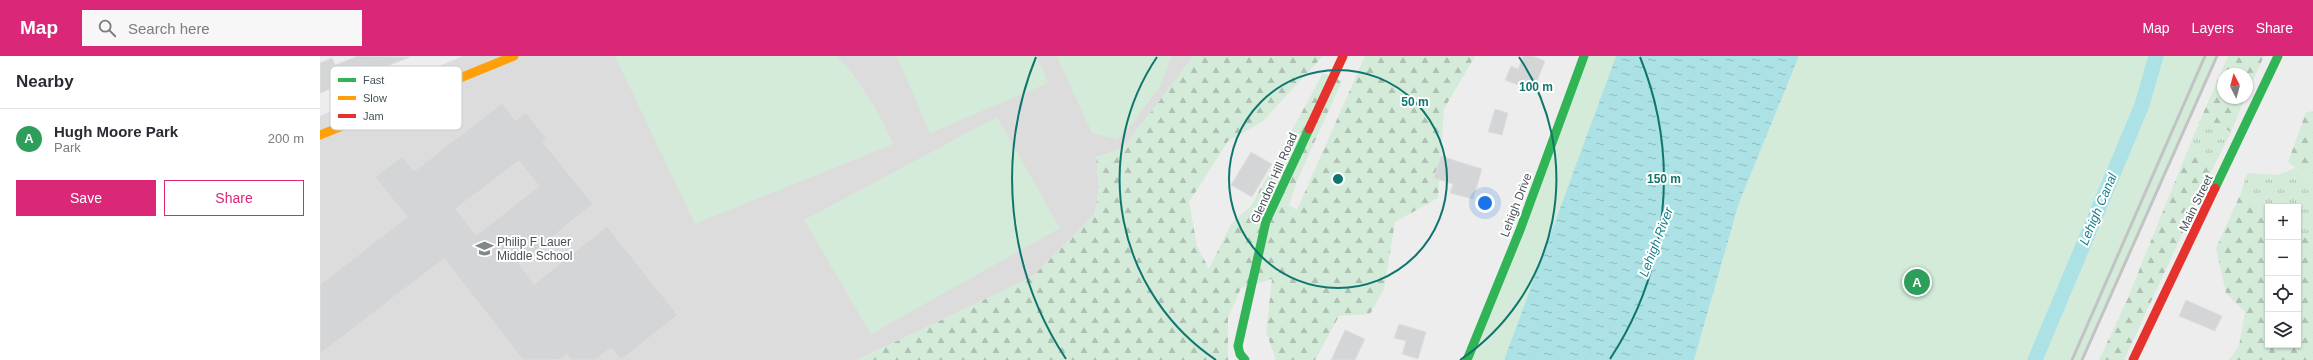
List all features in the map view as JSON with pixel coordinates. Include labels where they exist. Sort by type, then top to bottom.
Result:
[{"type":"street","points":[[462,77],[514,56]]},
{"type":"street","name":"Glendon Hill Road","points":[[1245,360],[1240,354],[1238,346],[1266,222],[1343,56]]},
{"type":"street","name":"Lehigh Drive","points":[[1467,360],[1520,230],[1584,56]]},
{"type":"street","name":"Main Street","points":[[2133,360],[2278,56]]},
{"type":"street","points":[[320,135],[332,130]]},
{"type":"shaded area","points":[[463,56],[1194,56],[1123,148],[1096,157],[1099,186],[1095,214],[1032,277],[857,360],[320,360],[320,116],[330,112],[330,130],[462,130],[462,66],[439,66]]},
{"type":"green space","points":[[615,56],[837,56],[869,97],[893,144],[695,224]]},
{"type":"green space","points":[[897,56],[1037,56],[1048,83],[930,133]]},
{"type":"green space","points":[[1057,56],[1171,56],[1161,85],[1129,128],[1117,139],[1092,133]]},
{"type":"green space","points":[[1194,56],[1323,56],[1262,122],[1228,141],[1189,202],[1197,246],[1209,269],[1231,224],[1251,206],[1323,73],[1342,81],[1296,183],[1289,205],[1297,210],[1365,56],[1475,56],[1444,109],[1438,198],[1395,222],[1384,289],[1370,314],[1339,316],[1315,360],[1276,360],[1266,332],[1272,279],[1241,288],[1228,318],[1228,360],[857,360],[1032,277],[1095,214],[1099,186],[1096,157],[1123,148]]},
{"type":"green space","points":[[1584,56],[1616,56],[1504,360],[1467,360]]},
{"type":"green space","points":[[1799,56],[2217,56],[2082,360],[1694,360],[1739,203]]},
{"type":"green space","points":[[2228,56],[2264,56],[2253,81],[2253,68],[2223,68]]},
{"type":"green space","points":[[2217,81],[2217,104],[2243,104],[2231,132],[2202,116]]},
{"type":"green space","points":[[2313,111],[2313,182],[2288,162],[2306,112]]},
{"type":"green space","points":[[2202,116],[2231,132],[2213,168],[2189,147]]},
{"type":"green space","points":[[997,117],[1060,228],[871,334],[804,220]]},
{"type":"green space","points":[[2189,147],[2213,168],[2124,360],[2099,360],[2127,300]]},
{"type":"green space","points":[[2295,168],[2313,182],[2313,242],[2301,234],[2301,204],[2265,204],[2265,209],[2241,193],[2247,173],[2278,175]]},
{"type":"green space","points":[[2241,193],[2265,209],[2265,348],[2301,348],[2301,234],[2313,242],[2313,360],[2229,360],[2239,346],[2245,312],[2226,293],[2216,248]]},
{"type":"water","name":"Lehigh River","points":[[1616,56],[1799,56],[1739,203],[1694,360],[1504,360]]},
{"type":"building","points":[[358,56],[410,57],[388,66],[330,66],[330,89],[320,93],[320,63],[332,58],[335,65]]},
{"type":"building","points":[[1523,56],[1533,56],[1545,61],[1533,91],[1505,80],[1511,66],[1518,69]]},
{"type":"building","points":[[502,103],[516,120],[526,112],[547,139],[543,142],[593,204],[519,264],[534,284],[607,226],[678,315],[621,360],[611,348],[595,360],[571,360],[567,354],[559,360],[523,360],[444,259],[320,354],[320,284],[407,217],[375,177],[402,156],[414,171]],"holes":[[[519,161],[539,186],[476,235],[456,209]]]},
{"type":"building","points":[[1495,109],[1508,113],[1502,135],[1488,132]]},
{"type":"building","points":[[1251,152],[1272,164],[1252,197],[1231,185]]},
{"type":"building","points":[[1441,156],[1482,169],[1473,199],[1450,193],[1453,184],[1434,178]]},
{"type":"building","points":[[2186,300],[2222,316],[2215,331],[2179,316]]},
{"type":"building","points":[[1399,324],[1426,332],[1418,359],[1402,354],[1406,341],[1394,338]]},
{"type":"building","points":[[1345,330],[1365,339],[1355,360],[1331,360]]},
{"type":"waterway","name":"Lehigh Canal","points":[[2035,360],[2142,105],[2156,56]]},
{"type":"railway","points":[[2072,360],[2205,56]]},
{"type":"railway","points":[[2082,360],[2217,56]]},
{"type":"traffic: fast","points":[[1467,360],[1520,230],[1584,56]]},
{"type":"traffic: fast","points":[[2215,188],[2278,56]]},
{"type":"traffic: fast","points":[[1245,360],[1240,354],[1238,346],[1266,221],[1309,129]]},
{"type":"traffic: slow","points":[[462,77],[514,56]]},
{"type":"traffic: slow","points":[[320,135],[332,130]]},
{"type":"traffic: jam","points":[[1309,129],[1343,56]]},
{"type":"traffic: jam","points":[[2133,360],[2215,188]]},
{"type":"place","name":"Philip F Lauer Middle School","points":[[484,249]]},
{"type":"place","name":"Hugh Moore Park","points":[[1917,282]]}]
